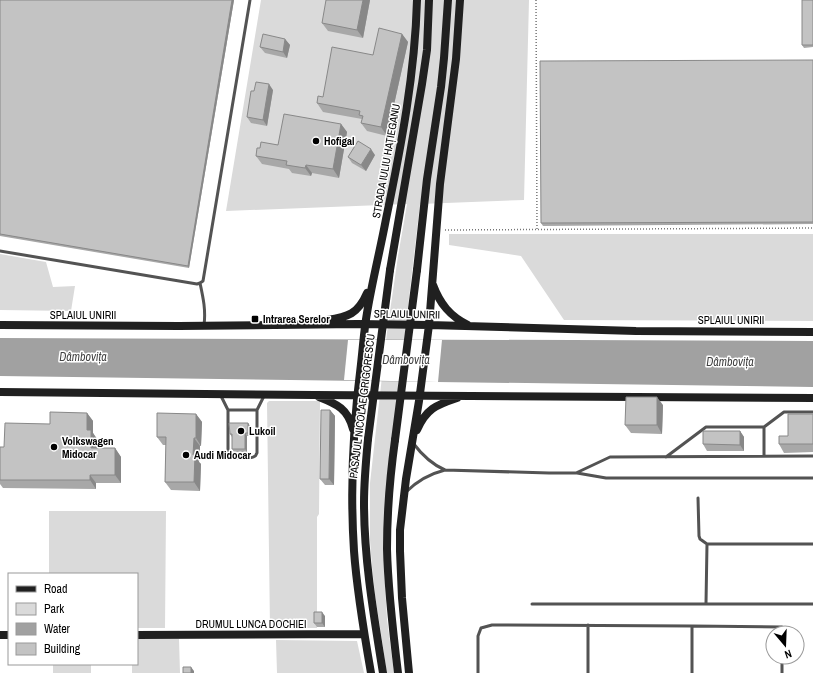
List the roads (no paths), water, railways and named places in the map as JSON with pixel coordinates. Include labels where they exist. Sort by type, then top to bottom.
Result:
[{"type":"main road","name":"STRADA IULIU HAȚIEGANU","points":[[371,673],[364,634],[352,525],[354,434],[365,324],[407,106],[415,50],[417,0]]},
{"type":"main road","name":"PASAJUL NICOLAE GRIGORESCU","points":[[383,673],[372,604],[366,552],[364,492],[368,439],[390,270],[416,125],[427,50],[429,0]]},
{"type":"main road","points":[[398,673],[390,605],[387,548],[389,491],[427,179],[441,87],[448,0]]},
{"type":"main road","points":[[409,673],[400,572],[400,537],[404,495],[420,396],[429,325],[443,162],[456,59],[460,0]]},
{"type":"main road","points":[[433,282],[438,296],[446,310],[457,319],[471,326]]},
{"type":"main road","points":[[304,324],[344,317],[353,313],[361,305],[372,283]]},
{"type":"main road","name":"SPLAIUL UNIRII","points":[[0,325],[203,326],[365,324],[636,331],[813,332]]},
{"type":"main road","points":[[0,392],[813,398]]},
{"type":"main road","points":[[314,395],[334,403],[344,411],[349,418],[354,434]]},
{"type":"main road","points":[[412,442],[420,424],[431,409],[463,396]]},
{"type":"main road","name":"DRUMUL LUNCA DOCHIEI","points":[[138,635],[364,634]]},
{"type":"lane","points":[[0,251],[197,284],[203,281],[250,0]]},
{"type":"lane","points":[[200,283],[205,316],[203,326]]},
{"type":"lane","points":[[220,394],[228,410],[228,453],[229,457],[233,458],[251,458],[257,453],[257,410],[265,395]]},
{"type":"lane","points":[[228,410],[257,410]]},
{"type":"lane","points":[[666,457],[706,427],[764,427],[784,412],[813,412]]},
{"type":"lane","points":[[764,427],[764,456]]},
{"type":"lane","points":[[412,442],[435,466],[445,470]]},
{"type":"lane","points":[[576,473],[610,457],[813,456]]},
{"type":"lane","points":[[404,495],[415,484],[427,476],[435,472],[445,470],[576,473],[606,478],[813,478]]},
{"type":"lane","points":[[698,498],[699,536],[700,539],[707,544],[813,544]]},
{"type":"lane","points":[[706,603],[707,544]]},
{"type":"lane","points":[[532,604],[813,604]]},
{"type":"lane","points":[[478,673],[478,636],[481,628],[492,624],[765,627]]},
{"type":"lane","points":[[588,625],[588,673]]},
{"type":"lane","points":[[692,626],[692,673]]},
{"type":"water","name":"Dâmbovița","points":[[0,338],[813,341],[813,387],[0,376]]},
{"type":"place","name":"Hofigal","points":[[316,141]]},
{"type":"place","name":"Intrarea Serelor","points":[[255,319]]},
{"type":"place","name":"Lukoil","points":[[241,431]]},
{"type":"place","name":"Volkswagen Midocar","points":[[54,447]]},
{"type":"place","name":"Audi Midocar","points":[[186,455]]}]
